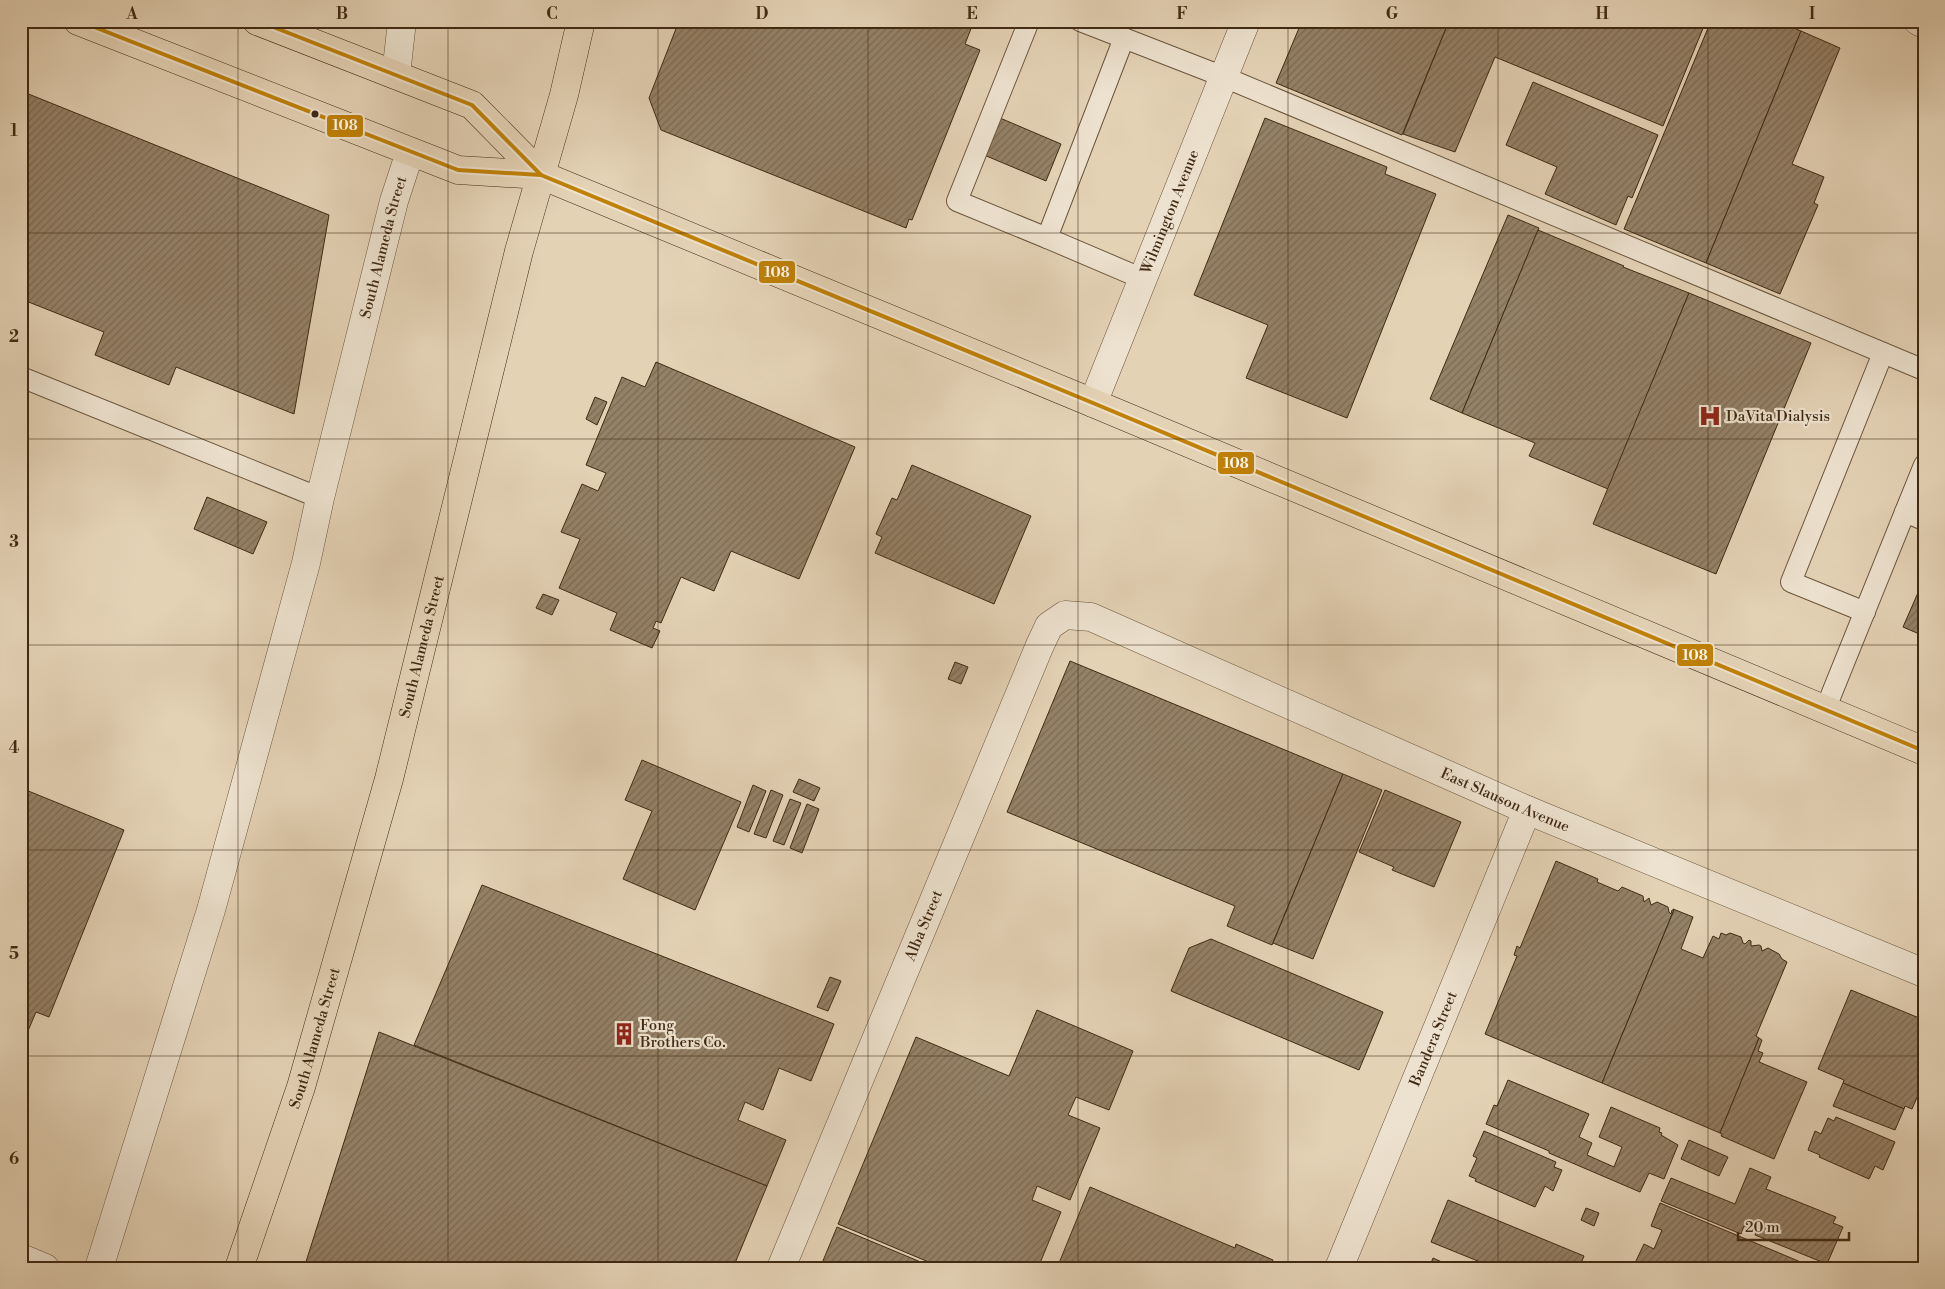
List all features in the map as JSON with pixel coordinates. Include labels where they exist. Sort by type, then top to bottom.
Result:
[{"type":"main road","points":[[78,21],[458,170],[541,175],[1093,403],[1924,751]]},
{"type":"main road","points":[[257,21],[472,105],[541,175]]},
{"type":"main road","name":"South Alameda Street","points":[[239,1268],[301,1087],[389,779],[519,251],[564,95],[581,21]]},
{"type":"street","points":[[396,75],[402,21]]},
{"type":"street","name":"Wilmington Avenue","points":[[1093,403],[1246,21]]},
{"type":"street","points":[[1918,21],[1924,24]]},
{"type":"street","name":"South Alameda Street","points":[[99,1268],[211,910],[306,563],[320,498],[394,201],[410,152]]},
{"type":"street","name":"Alba Street","points":[[781,1268],[1049,626],[1065,615],[1091,617]]},
{"type":"street","name":"East Slauson Avenue","points":[[1091,617],[1527,810],[1924,974]]},
{"type":"street","name":"Bandera Street","points":[[1339,1268],[1527,810]]},
{"type":"street","points":[[21,1258],[45,1268]]},
{"type":"lane","points":[[1029,21],[957,201],[1143,279]]},
{"type":"lane","points":[[1080,21],[1224,77],[1924,370]]},
{"type":"lane","points":[[1047,238],[1124,38]]},
{"type":"lane","points":[[1865,612],[1791,582],[1883,353]]},
{"type":"lane","points":[[21,376],[320,498]]},
{"type":"lane","points":[[1826,710],[1924,465]]},
{"type":"lane","points":[[1905,512],[1924,520]]},
{"type":"building","points":[[679,21],[974,21],[965,44],[980,50],[912,220],[909,219],[906,228],[661,130],[649,98]]},
{"type":"building","points":[[1302,21],[1449,21],[1402,135],[1276,83]]},
{"type":"building","points":[[1449,21],[1706,21],[1663,126],[1495,57],[1455,152],[1403,134]]},
{"type":"building","points":[[1711,21],[1777,21],[1801,31],[1706,263],[1624,229]]},
{"type":"building","points":[[1801,31],[1840,48],[1792,164],[1824,177],[1814,203],[1818,205],[1780,294],[1706,263]]},
{"type":"building","points":[[1533,82],[1658,135],[1632,198],[1628,196],[1616,225],[1545,194],[1557,167],[1506,145]]},
{"type":"building","points":[[21,91],[329,215],[294,414],[176,367],[169,385],[95,355],[104,332],[21,299]]},
{"type":"building","points":[[1000,118],[1061,144],[1046,181],[984,155]]},
{"type":"building","points":[[1265,118],[1387,167],[1385,174],[1436,194],[1347,418],[1246,378],[1268,325],[1194,295]]},
{"type":"building","points":[[1508,215],[1539,228],[1462,413],[1430,399]]},
{"type":"building","points":[[1538,230],[1689,293],[1608,489],[1529,456],[1535,443],[1462,413]]},
{"type":"building","name":"DaVita Dialysis","points":[[1689,293],[1811,343],[1716,574],[1593,524]]},
{"type":"building","points":[[656,362],[855,447],[799,579],[731,551],[714,591],[681,577],[661,623],[656,621],[653,628],[660,631],[652,648],[610,630],[617,613],[559,588],[580,539],[561,532],[582,484],[598,491],[606,473],[586,465],[622,377],[645,387]]},
{"type":"building","points":[[595,397],[607,402],[597,425],[586,419]]},
{"type":"building","points":[[912,465],[1031,516],[994,604],[875,553],[882,537],[876,534],[892,498],[897,500]]},
{"type":"building","points":[[207,497],[267,522],[253,554],[194,529]]},
{"type":"building","points":[[1924,579],[1924,636],[1903,627]]},
{"type":"building","points":[[543,594],[559,600],[552,615],[536,608]]},
{"type":"building","points":[[1070,661],[1343,774],[1272,945],[1227,926],[1235,906],[1007,812]]},
{"type":"building","points":[[955,662],[968,667],[961,684],[948,679]]},
{"type":"building","points":[[642,760],[741,802],[695,910],[623,879],[652,811],[625,800]]},
{"type":"building","points":[[1343,774],[1382,790],[1313,959],[1273,943]]},
{"type":"building","points":[[799,779],[820,788],[814,801],[793,792]]},
{"type":"building","points":[[753,785],[766,791],[749,832],[737,827]]},
{"type":"building","points":[[21,788],[124,830],[49,1017],[36,1012],[25,1038],[21,1037]]},
{"type":"building","points":[[771,790],[783,795],[766,838],[754,834]]},
{"type":"building","points":[[1385,790],[1461,822],[1434,887],[1392,870],[1394,867],[1359,852]]},
{"type":"building","points":[[790,799],[801,803],[784,845],[773,841]]},
{"type":"building","points":[[807,804],[819,809],[802,853],[790,848]]},
{"type":"building","points":[[1556,861],[1598,879],[1597,882],[1618,891],[1622,887],[1643,896],[1644,902],[1649,898],[1651,905],[1657,902],[1668,907],[1671,914],[1672,910],[1674,910],[1602,1083],[1485,1034],[1517,956],[1514,955],[1517,946],[1520,948]]},
{"type":"building","name":"Fong Brothers Co.","points":[[482,885],[834,1024],[811,1081],[779,1068],[763,1110],[745,1102],[738,1120],[786,1140],[767,1186],[414,1045]]},
{"type":"building","points":[[1673,909],[1693,917],[1681,949],[1703,958],[1713,936],[1719,939],[1721,933],[1726,935],[1730,933],[1741,937],[1745,944],[1749,940],[1751,941],[1751,946],[1761,946],[1762,951],[1768,948],[1779,954],[1787,962],[1756,1036],[1759,1038],[1720,1133],[1602,1083]]},
{"type":"building","points":[[1211,939],[1383,1012],[1359,1070],[1171,991],[1189,948]]},
{"type":"building","points":[[830,977],[841,981],[828,1011],[817,1007]]},
{"type":"building","points":[[1851,990],[1924,1020],[1924,1081],[1912,1109],[1905,1106],[1904,1109],[1843,1083],[1844,1080],[1818,1069]]},
{"type":"building","points":[[1037,1010],[1133,1051],[1109,1110],[1076,1097],[1068,1115],[1100,1128],[1070,1200],[1037,1186],[1032,1200],[1061,1212],[1038,1268],[943,1268],[838,1224],[916,1037],[1009,1076]]},
{"type":"building","points":[[379,1032],[767,1186],[733,1268],[304,1268]]},
{"type":"building","points":[[1759,1038],[1762,1040],[1758,1051],[1763,1053],[1759,1062],[1807,1082],[1774,1159],[1721,1136],[1722,1134],[1720,1133]]},
{"type":"building","points":[[1508,1080],[1589,1114],[1579,1137],[1592,1143],[1587,1155],[1614,1167],[1622,1147],[1599,1137],[1611,1107],[1660,1128],[1659,1132],[1662,1133],[1661,1135],[1678,1145],[1664,1179],[1649,1173],[1640,1192],[1486,1124],[1494,1105],[1497,1106]]},
{"type":"building","points":[[1843,1083],[1904,1109],[1895,1130],[1833,1106]]},
{"type":"building","points":[[1836,1117],[1895,1142],[1883,1170],[1875,1166],[1869,1179],[1819,1157],[1820,1155],[1808,1150],[1815,1131],[1821,1134],[1828,1118],[1834,1121]]},
{"type":"building","points":[[1484,1131],[1556,1162],[1554,1167],[1562,1170],[1553,1191],[1545,1186],[1535,1207],[1475,1181],[1476,1179],[1469,1176],[1477,1158],[1473,1156]]},
{"type":"building","points":[[1689,1140],[1728,1157],[1719,1176],[1681,1159]]},
{"type":"building","points":[[1750,1168],[1771,1177],[1766,1189],[1836,1217],[1833,1223],[1843,1227],[1827,1264],[1755,1235],[1756,1231],[1744,1226],[1741,1234],[1661,1201],[1671,1178],[1735,1204]]},
{"type":"building","points":[[1090,1187],[1235,1248],[1236,1244],[1273,1260],[1272,1263],[1278,1265],[1277,1268],[1057,1268]]},
{"type":"building","points":[[1448,1200],[1584,1256],[1579,1268],[1495,1268],[1431,1242]]},
{"type":"building","points":[[1660,1203],[1815,1268],[1646,1268],[1635,1263],[1644,1244],[1654,1249],[1662,1230],[1651,1226]]},
{"type":"building","points":[[1586,1208],[1599,1213],[1594,1226],[1581,1220]]},
{"type":"building","points":[[837,1227],[935,1268],[820,1268]]},
{"type":"building","points":[[1433,1258],[1455,1268],[1429,1268]]},
{"type":"transit line","name":"108","points":[[79,21],[458,170],[541,175],[1093,403],[1924,751]]},
{"type":"transit line","name":"108","points":[[258,21],[472,105],[541,175]]},
{"type":"place","name":"DaVita Dialysis","points":[[1710,416]]},
{"type":"place","name":"Fong Brothers Co.","points":[[624,1034]]}]
